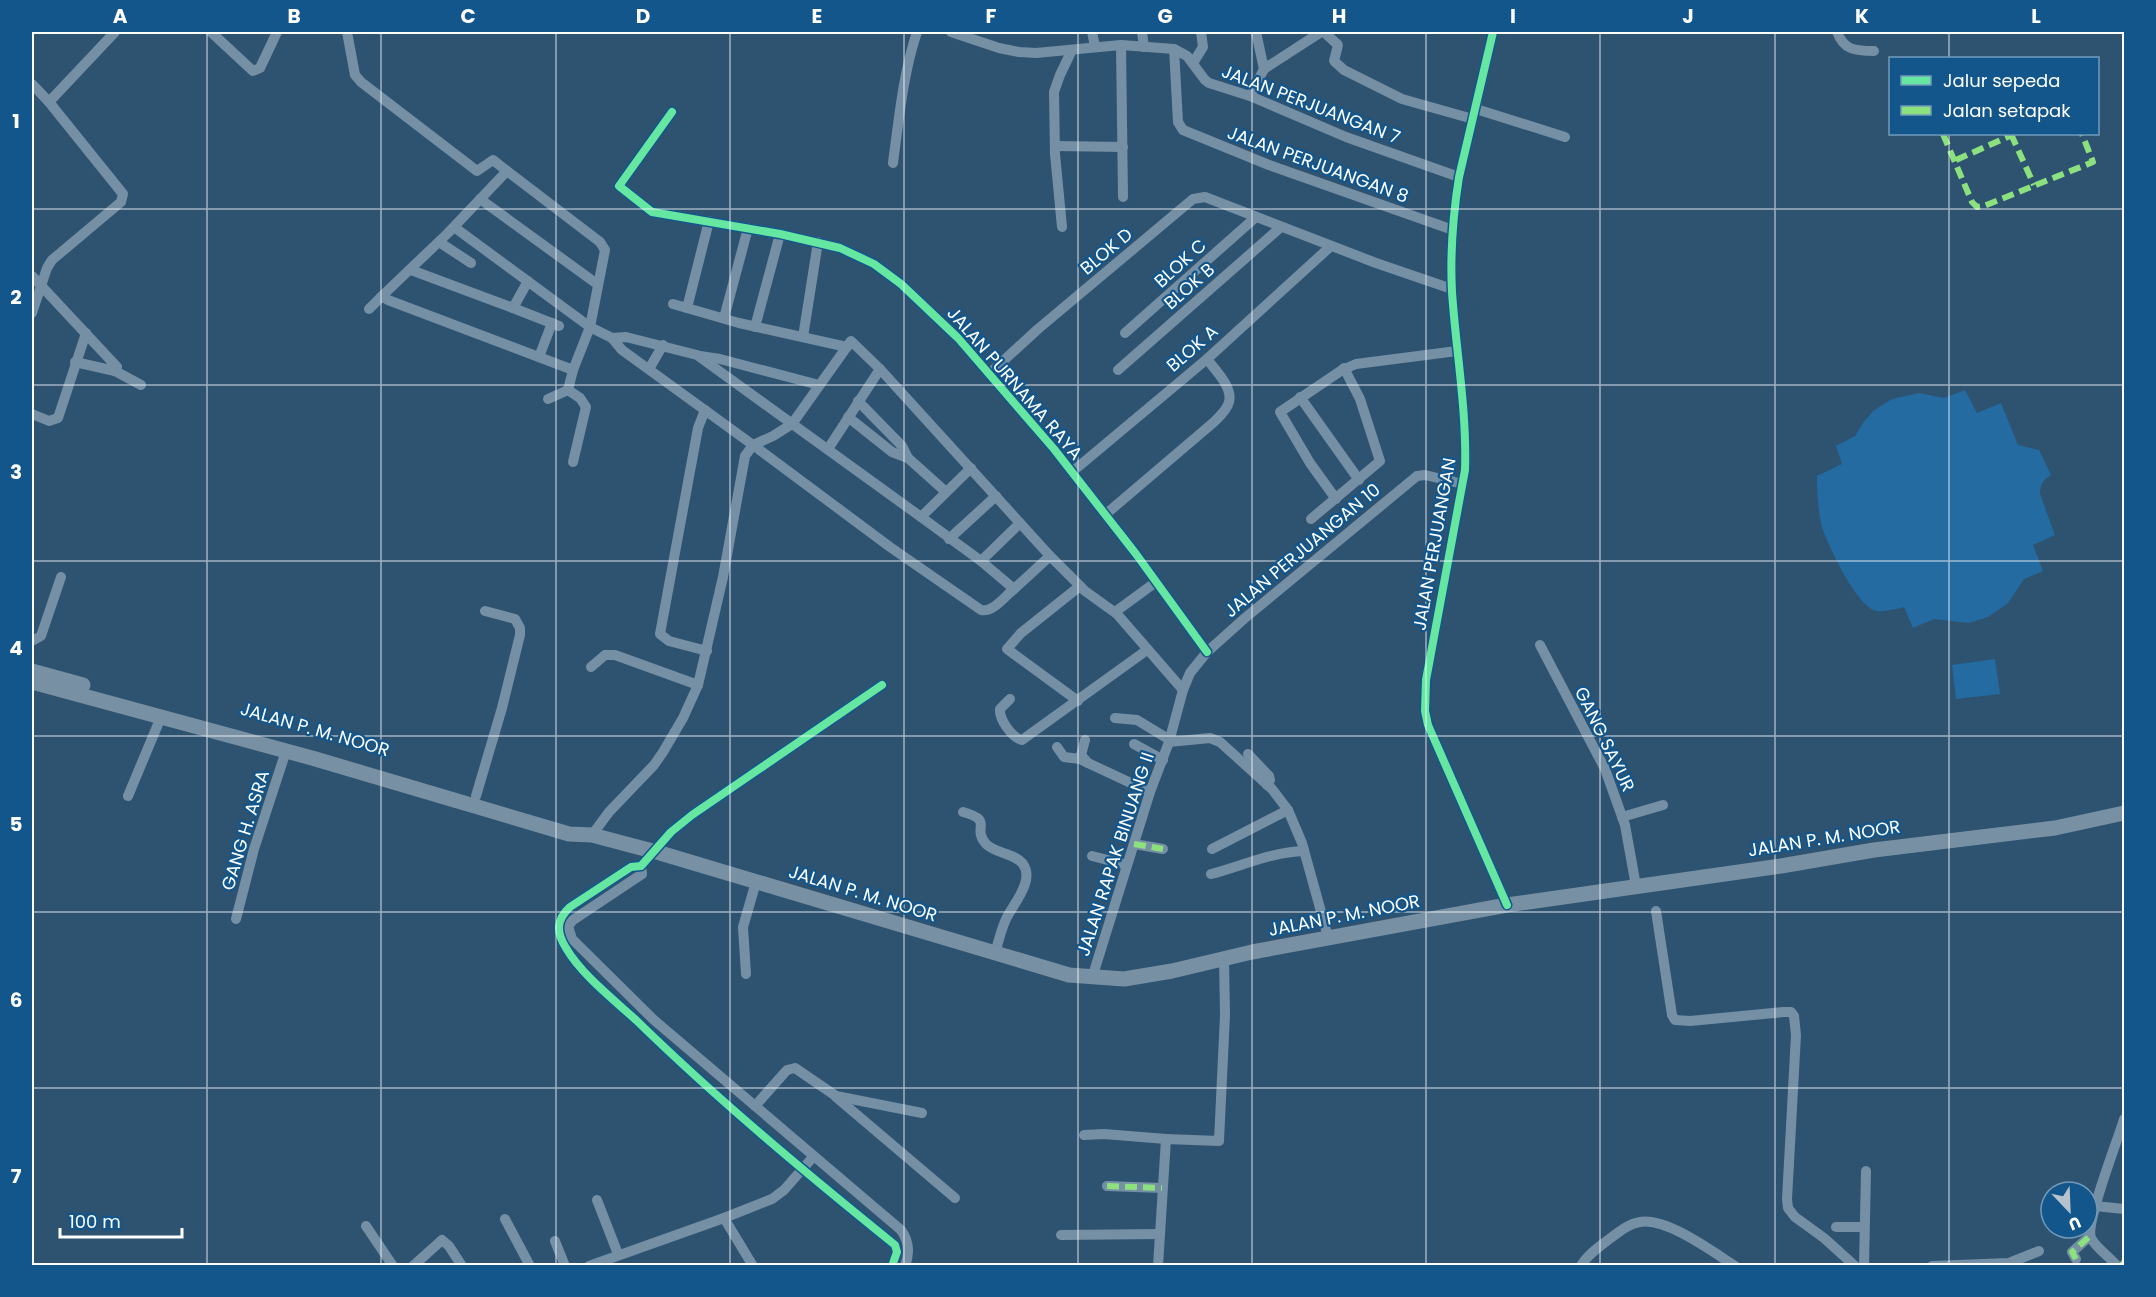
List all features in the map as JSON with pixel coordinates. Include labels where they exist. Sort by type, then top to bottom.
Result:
[{"type":"highway","name":"JALAN P. M. NOOR","points":[[32,671],[159,713],[286,751],[455,794],[476,796],[578,828],[589,835]]},
{"type":"highway","name":"JALAN P. M. NOOR","points":[[32,682],[159,713],[455,794],[570,834],[589,835],[655,852],[995,954],[1069,975],[1092,978],[1124,979],[1147,976],[1328,937],[1507,904],[1903,846],[2055,828],[2124,813]]},
{"type":"street","points":[[49,102],[115,32]]},
{"type":"street","points":[[211,32],[221,36],[253,71],[260,68],[277,32]]},
{"type":"street","points":[[347,32],[355,75],[361,82],[477,171],[493,159],[603,245],[605,250],[587,334],[568,390]]},
{"type":"street","points":[[893,163],[899,108],[917,32]]},
{"type":"street","points":[[951,32],[999,48],[1019,52],[1121,45],[1174,49]]},
{"type":"street","points":[[1092,32],[1095,46]]},
{"type":"street","points":[[1142,32],[1144,47]]},
{"type":"street","points":[[1193,63],[1203,47],[1201,32]]},
{"type":"street","points":[[1256,32],[1264,69]]},
{"type":"street","points":[[1250,96],[1264,69],[1319,32],[1338,45],[1334,61],[1344,70],[1402,99],[1565,137]]},
{"type":"street","name":"JALAN PERJUANGAN","points":[[1493,32],[1459,177],[1453,230],[1452,289],[1465,449],[1463,484],[1435,627],[1425,688],[1425,711],[1428,725],[1507,904]]},
{"type":"street","points":[[1837,32],[1844,45],[1856,51],[1874,51]]},
{"type":"street","points":[[1121,45],[1123,197]]},
{"type":"street","name":"JALAN PERJUANGAN 7","points":[[1174,49],[1188,57],[1204,80],[1209,83],[1250,96],[1346,137],[1459,177]]},
{"type":"street","name":"JALAN PERJUANGAN 8","points":[[1174,49],[1178,122],[1183,130],[1269,165],[1453,230]]},
{"type":"street","points":[[1062,226],[1055,146],[1054,92],[1072,50]]},
{"type":"street","points":[[32,84],[121,189],[123,197],[121,202],[52,261],[36,289],[32,313]]},
{"type":"street","name":"JALAN PURNAMA RAYA","points":[[672,112],[619,186],[652,212],[818,242],[850,251],[886,272],[918,298],[990,373],[1106,514],[1207,652]]},
{"type":"street","points":[[1055,146],[1123,147]]},
{"type":"street","points":[[369,309],[446,235],[507,171]]},
{"type":"street","name":"BLOK D","points":[[990,373],[1038,329],[1193,199],[1205,197],[1331,246],[1452,289]]},
{"type":"street","points":[[480,199],[597,284]]},
{"type":"street","name":"BLOK C","points":[[1125,333],[1256,217]]},
{"type":"street","points":[[687,308],[708,221]]},
{"type":"street","name":"BLOK B","points":[[1118,370],[1281,227]]},
{"type":"street","points":[[724,318],[748,228]]},
{"type":"street","points":[[756,327],[780,234]]},
{"type":"street","points":[[446,235],[471,262]]},
{"type":"street","points":[[446,235],[587,334],[612,338],[626,337],[663,345],[819,386]]},
{"type":"street","points":[[803,337],[818,242]]},
{"type":"street","name":"BLOK A","points":[[1072,472],[1207,359],[1331,246]]},
{"type":"street","points":[[411,270],[555,324],[539,357]]},
{"type":"street","points":[[32,276],[36,289],[86,333],[116,365],[115,371]]},
{"type":"street","points":[[513,308],[524,289]]},
{"type":"street","points":[[382,296],[573,370]]},
{"type":"street","points":[[673,304],[756,327],[847,347]]},
{"type":"street","points":[[32,414],[49,421],[58,418],[86,333]]},
{"type":"street","points":[[612,338],[622,350],[649,369],[701,418],[981,610],[990,609],[1050,556]]},
{"type":"street","points":[[589,835],[654,765],[683,718],[698,685],[749,450],[792,424],[851,341],[880,369],[1050,556],[1080,586],[1115,612],[1183,690]]},
{"type":"street","points":[[649,369],[663,345]]},
{"type":"street","points":[[1336,499],[1310,463],[1280,412],[1344,368],[1356,364],[1457,351]]},
{"type":"street","points":[[697,355],[981,561],[1014,589]]},
{"type":"street","points":[[1106,514],[1214,422],[1226,409],[1229,403],[1227,387],[1207,359]]},
{"type":"street","points":[[75,362],[115,371],[141,385]]},
{"type":"street","points":[[1311,519],[1379,464],[1380,458],[1360,399],[1344,368]]},
{"type":"street","points":[[828,449],[880,369]]},
{"type":"street","points":[[548,399],[568,390]]},
{"type":"street","points":[[568,390],[580,398],[586,407],[573,462]]},
{"type":"street","points":[[1300,397],[1359,480]]},
{"type":"street","points":[[858,401],[902,446],[908,458]]},
{"type":"street","points":[[848,417],[892,452],[908,458],[946,492]]},
{"type":"street","points":[[701,418],[660,634],[669,641],[707,651]]},
{"type":"street","points":[[921,517],[971,468]]},
{"type":"street","name":"JALAN PERJUANGAN 10","points":[[1183,690],[1190,673],[1207,652],[1417,476],[1463,484]]},
{"type":"street","points":[[950,539],[996,496]]},
{"type":"street","points":[[981,561],[1020,523]]},
{"type":"street","points":[[32,641],[42,636],[61,577]]},
{"type":"street","points":[[1115,612],[1156,582]]},
{"type":"street","points":[[1080,586],[1007,649],[1081,699]]},
{"type":"street","points":[[476,796],[502,708],[520,635],[520,628],[515,619],[485,611]]},
{"type":"street","name":"GANG SAYUR","points":[[1540,645],[1605,769],[1622,817],[1636,886]]},
{"type":"street","points":[[1010,699],[1000,709],[999,714],[1018,741],[1022,741],[1147,650]]},
{"type":"street","points":[[591,667],[605,655],[615,655],[698,685]]},
{"type":"street","points":[[563,927],[642,874],[641,866],[671,832],[692,815],[882,685]]},
{"type":"street","name":"JALAN RAPAK BINUANG II","points":[[1092,978],[1150,792],[1171,735],[1183,690]]},
{"type":"street","points":[[128,796],[159,713]]},
{"type":"street","points":[[1115,718],[1137,720],[1171,735],[1215,739],[1267,785],[1294,820],[1328,937]]},
{"type":"street","points":[[1085,740],[1082,755],[1089,763]]},
{"type":"street","points":[[1134,744],[1162,760]]},
{"type":"street","points":[[1057,747],[1064,757],[1080,759],[1150,792]]},
{"type":"street","name":"GANG H. ASRA","points":[[236,919],[254,849],[286,751]]},
{"type":"street","points":[[1248,754],[1269,777],[1267,785]]},
{"type":"street","points":[[1622,817],[1663,805]]},
{"type":"street","points":[[1212,849],[1288,810]]},
{"type":"street","points":[[963,812],[977,816],[981,820],[981,832],[992,849],[1017,860],[1025,871],[1025,882],[1006,918],[995,954]]},
{"type":"street","points":[[1134,844],[1163,849]]},
{"type":"street","points":[[1211,873],[1242,866],[1275,853],[1304,851]]},
{"type":"street","points":[[1092,856],[1127,865]]},
{"type":"street","points":[[746,974],[743,927],[756,882]]},
{"type":"street","points":[[1656,911],[1672,1015],[1675,1020],[1690,1022],[1784,1012],[1791,1012],[1794,1016],[1796,1035],[1786,1199],[1788,1208],[1795,1217],[1824,1238],[1855,1266]]},
{"type":"street","points":[[563,927],[580,948],[654,1020],[901,1230],[906,1238],[908,1249],[905,1266]]},
{"type":"street","points":[[563,927],[565,946],[582,968],[679,1062],[802,1169],[895,1245],[897,1252],[892,1266]]},
{"type":"street","points":[[1084,1135],[1104,1134],[1219,1141],[1225,1015],[1224,958]]},
{"type":"street","points":[[755,1106],[787,1070],[795,1068],[836,1096],[955,1198]]},
{"type":"street","points":[[836,1096],[922,1113]]},
{"type":"street","points":[[2099,1195],[2124,1119]]},
{"type":"street","points":[[1158,1266],[1166,1139]]},
{"type":"street","points":[[2113,1156],[2124,1157]]},
{"type":"street","points":[[589,1266],[772,1199],[784,1190],[813,1157]]},
{"type":"street","points":[[1864,1266],[1863,1227],[1866,1171]]},
{"type":"street","points":[[1107,1186],[1162,1188]]},
{"type":"street","points":[[597,1200],[618,1254]]},
{"type":"street","points":[[2099,1206],[2124,1209]]},
{"type":"street","points":[[724,1218],[753,1266]]},
{"type":"street","points":[[505,1219],[530,1266]]},
{"type":"street","points":[[1581,1266],[1585,1259],[1604,1243],[1628,1226],[1642,1221],[1669,1227],[1735,1266]]},
{"type":"street","points":[[366,1226],[393,1266]]},
{"type":"street","points":[[1836,1227],[1863,1227]]},
{"type":"street","points":[[1061,1235],[1160,1234]]},
{"type":"street","points":[[414,1266],[442,1240],[449,1246],[462,1266]]},
{"type":"street","points":[[555,1240],[565,1266]]},
{"type":"street","points":[[2076,1259],[2072,1252],[2086,1240]]},
{"type":"street","points":[[2094,1240],[2119,1266],[2124,1262]]},
{"type":"street","points":[[1932,1266],[2009,1263],[2039,1251]]},
{"type":"shaded area","points":[[1965,390],[1977,413],[2001,403],[2018,445],[2039,450],[2051,475],[2042,483],[2040,494],[2055,535],[2033,545],[2043,571],[2024,579],[2008,603],[1988,617],[1969,623],[1934,619],[1913,628],[1904,607],[1877,611],[1869,607],[1852,588],[1822,527],[1817,476],[1842,464],[1836,446],[1855,436],[1873,411],[1892,399],[1919,393],[1944,398]]},
{"type":"shaded area","points":[[1442,459],[1456,459],[1455,477],[1442,475]]},
{"type":"shaded area","points":[[1995,659],[2000,694],[1956,699],[1952,665]]},
{"type":"marked path","points":[[1943,135],[1972,202],[1977,207],[2093,162],[2082,135]]},
{"type":"marked path","points":[[2011,135],[2034,185]]},
{"type":"marked path","points":[[1956,160],[2012,135]]},
{"type":"marked path","points":[[1134,844],[1163,849]]},
{"type":"marked path","points":[[1107,1186],[1162,1188]]},
{"type":"marked path","points":[[2076,1259],[2072,1252],[2086,1240]]},
{"type":"marked path","points":[[2121,1266],[2124,1262]]},
{"type":"cycle path","points":[[1493,32],[1459,177],[1454,220],[1451,263],[1452,292],[1463,403],[1465,470],[1426,680],[1425,711],[1428,725],[1507,905]]},
{"type":"cycle path","points":[[672,112],[619,186],[652,212],[780,234],[840,248],[874,264],[901,284],[958,338],[1054,449],[1136,554],[1207,652]]},
{"type":"cycle path","points":[[882,685],[692,815],[671,832],[641,866],[631,867],[570,907],[560,921],[559,931],[572,958],[598,986],[731,1107],[895,1245],[897,1252],[892,1266]]}]
